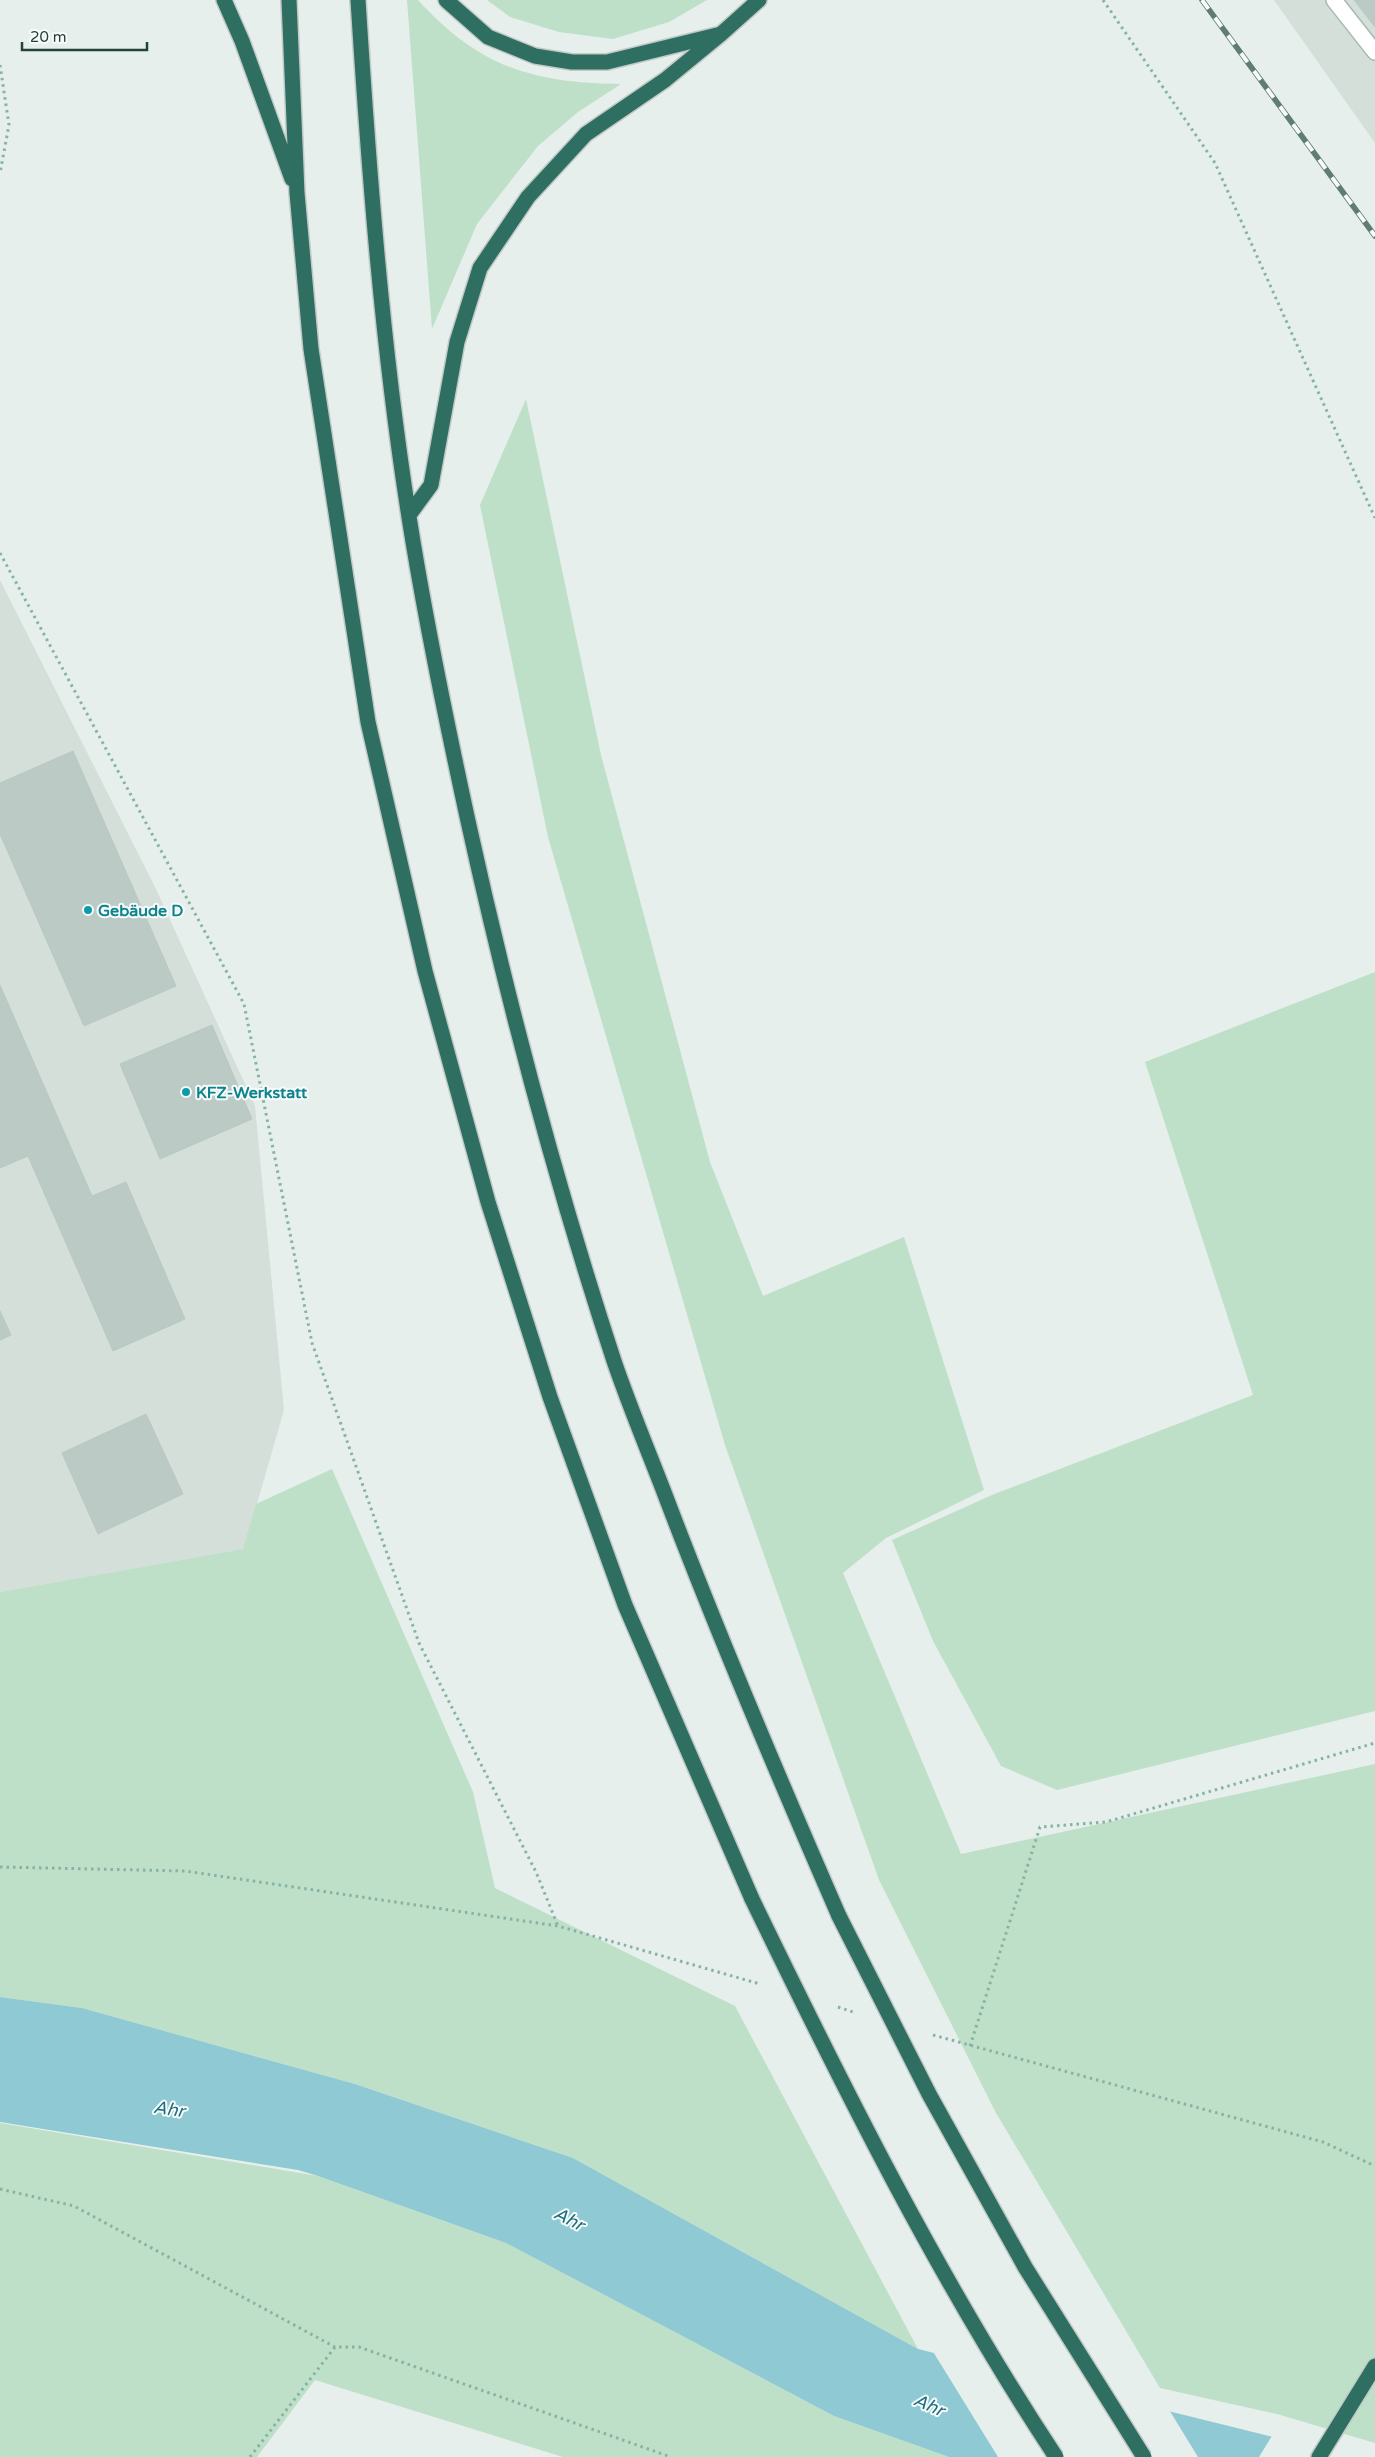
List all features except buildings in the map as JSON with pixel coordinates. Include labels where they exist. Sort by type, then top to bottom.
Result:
[{"type":"highway","points":[[224,0],[242,41],[297,193]]},
{"type":"highway","points":[[289,0],[297,193],[311,349],[368,722],[428,981],[488,1202],[550,1397],[626,1605],[752,1900],[840,2081],[933,2252],[1030,2418],[1056,2457]]},
{"type":"highway","points":[[358,0],[368,155],[382,316],[409,515],[440,691],[496,944],[553,1158],[615,1364],[696,1578],[760,1735],[839,1916],[929,2094],[1025,2267],[1144,2457]]},
{"type":"highway","points":[[446,0],[488,37],[535,56],[572,62],[607,62],[721,34]]},
{"type":"highway","points":[[409,515],[431,485],[457,342],[480,268],[528,197],[586,134],[665,80],[759,0]]},
{"type":"highway","points":[[1319,2457],[1375,2366]]},
{"type":"lane","points":[[1334,0],[1375,52]]},
{"type":"path","points":[[1103,0],[1215,163],[1375,518]]},
{"type":"path","points":[[0,65],[9,125],[0,173]]},
{"type":"path","points":[[0,553],[244,1004],[312,1343],[419,1643],[536,1872],[558,1926]]},
{"type":"path","points":[[970,2046],[1040,1827],[1106,1822],[1375,1743]]},
{"type":"path","points":[[0,1867],[184,1871],[558,1926],[763,1985]]},
{"type":"path","points":[[829,2004],[857,2013]]},
{"type":"path","points":[[923,2032],[1324,2142],[1375,2166]]},
{"type":"path","points":[[0,2188],[74,2206],[335,2347],[359,2347],[671,2457]]},
{"type":"path","points":[[250,2457],[335,2347]]},
{"type":"shaded area","points":[[1274,0],[1375,0],[1375,143]]},
{"type":"shaded area","points":[[0,580],[156,889],[255,1106],[284,1410],[244,1549],[0,1592]]},
{"type":"green space","points":[[407,0],[418,0],[441,23],[463,41],[486,56],[509,67],[534,75],[560,80],[621,84],[578,112],[538,146],[477,224],[432,329]]},
{"type":"green space","points":[[487,0],[707,0],[669,22],[613,39],[559,32],[510,17]]},
{"type":"green space","points":[[526,399],[601,755],[710,1162],[763,1296],[904,1237],[984,1490],[886,1538],[843,1573],[961,1854],[1375,1764],[1375,2443],[1277,2414],[1160,2388],[996,2113],[879,1880],[725,1445],[548,837],[480,505]]},
{"type":"green space","points":[[1375,972],[1375,1711],[1057,1790],[1001,1766],[933,1641],[892,1540],[992,1495],[1253,1395],[1145,1062]]},
{"type":"green space","points":[[332,1469],[473,1792],[495,1888],[735,2006],[918,2349],[573,2158],[355,2084],[82,2008],[0,1997],[0,1592],[243,1549],[256,1504]]},
{"type":"green space","points":[[0,2123],[318,2176],[506,2243],[834,2416],[949,2457],[563,2457],[315,2380],[257,2457],[0,2457]]},
{"type":"water","name":"Ahr","points":[[0,1997],[82,2008],[355,2084],[573,2158],[918,2349],[1354,2457],[949,2457],[834,2416],[506,2243],[318,2176],[298,2170],[0,2122]]},
{"type":"pier","points":[[932,2350],[1168,2408],[1198,2457],[998,2457]]},
{"type":"pier","points":[[1273,2434],[1355,2455],[1356,2457],[1259,2457]]},
{"type":"railway","points":[[1202,0],[1375,236]]},
{"type":"place","name":"Gebäude D","points":[[88,910]]},
{"type":"place","name":"KFZ-Werkstatt","points":[[186,1092]]}]
